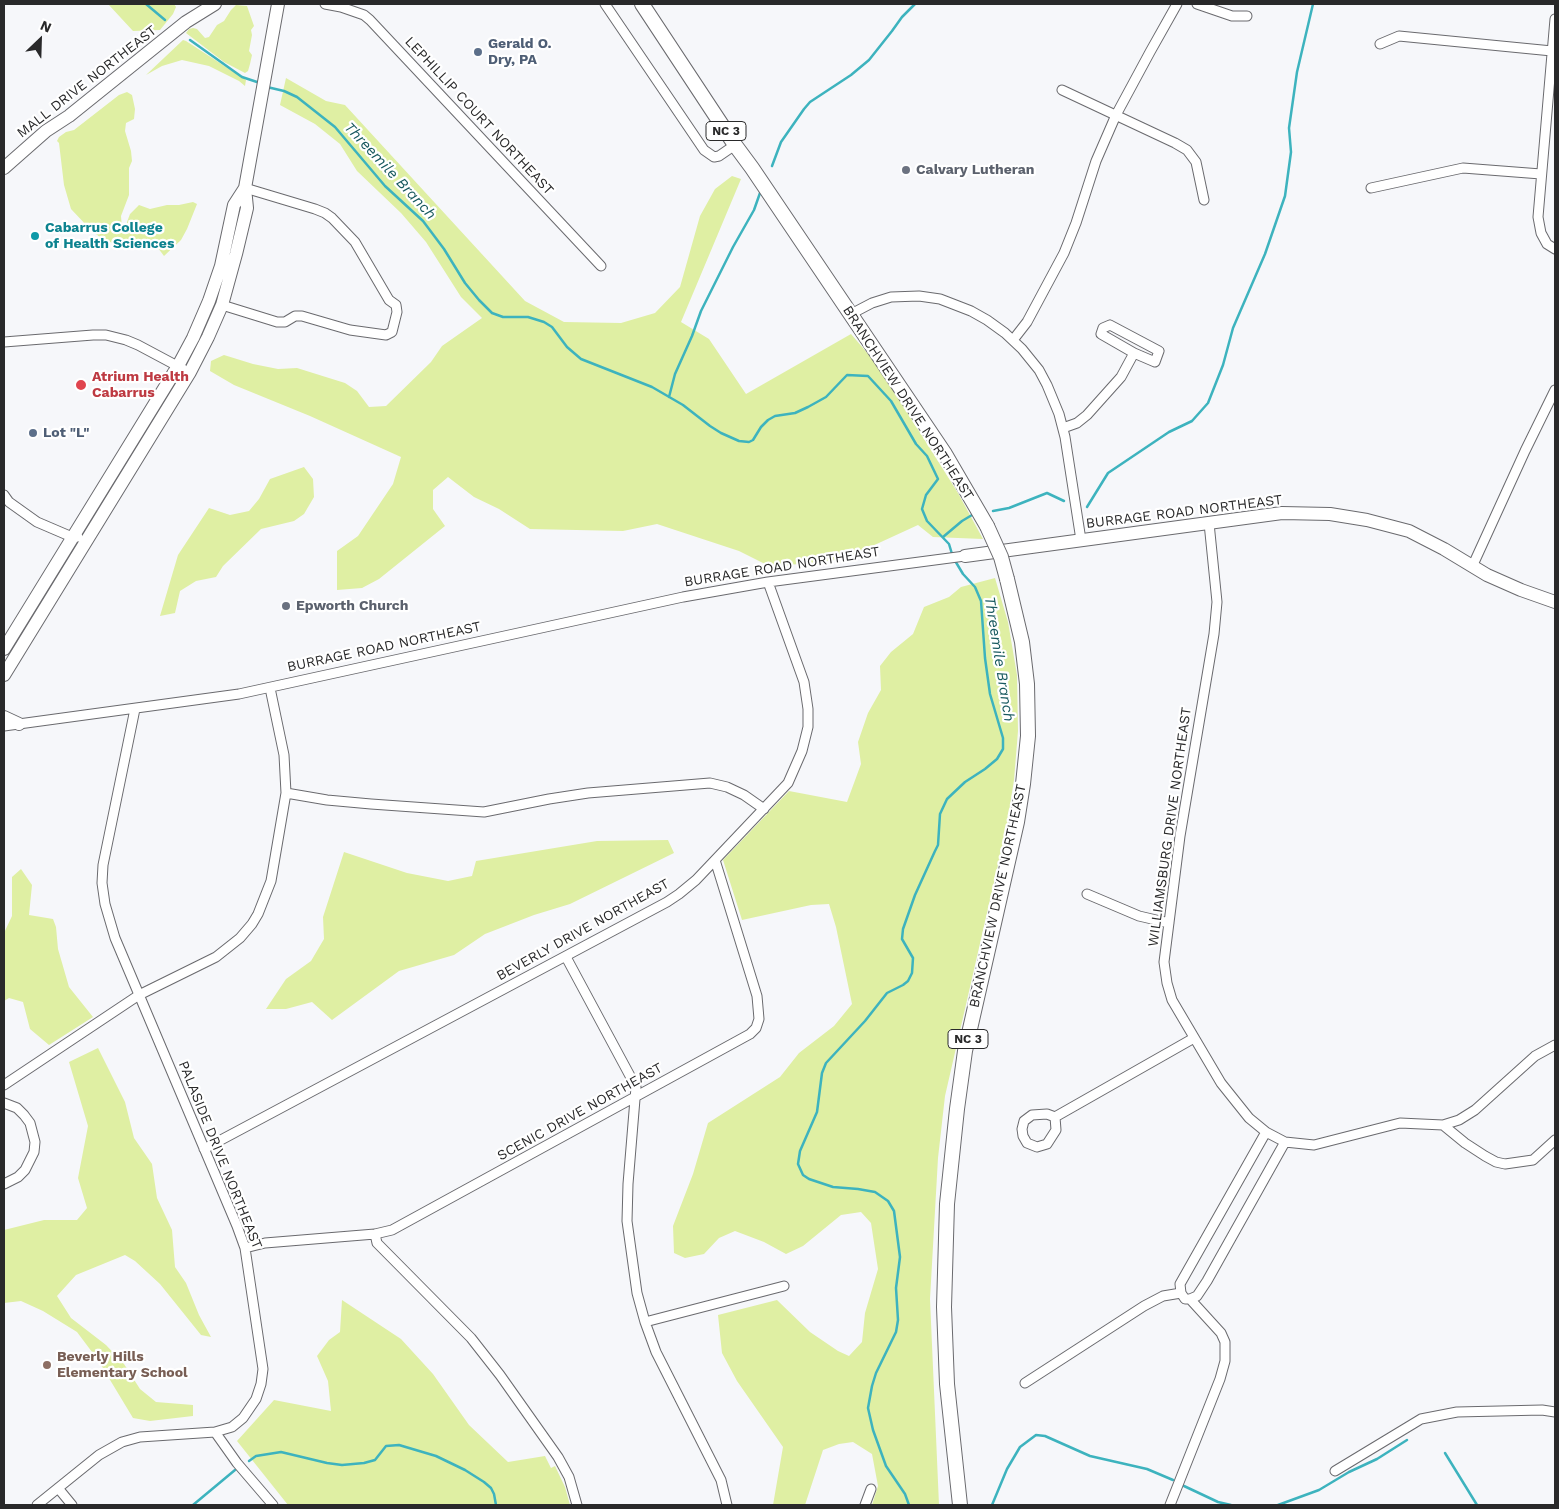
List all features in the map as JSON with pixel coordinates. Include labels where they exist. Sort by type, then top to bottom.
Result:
[{"type":"main road","name":"MALL DRIVE NORTHEAST","points":[[4,168],[46,131],[69,116],[186,22],[215,4]]},
{"type":"main road","points":[[4,675],[190,372],[222,305],[247,208],[245,188],[278,4]]},
{"type":"main road","name":"BRANCHVIEW DRIVE NORTHEAST","points":[[642,4],[735,146],[752,168],[945,454],[987,526],[1001,557],[1017,619],[1027,684],[1028,736],[1023,784],[1017,822],[965,1051],[947,1204],[944,1307],[947,1384],[960,1505]]},
{"type":"main road","points":[[4,650],[72,536],[178,366],[209,301],[221,266],[234,204],[245,188]]},
{"type":"main road","name":"BURRAGE ROAD NORTHEAST","points":[[965,556],[1209,523],[1282,514],[1308,513],[1367,520],[1395,527],[1419,536],[1472,567],[1521,590],[1555,602]]},
{"type":"main road","points":[[4,717],[19,724]]},
{"type":"street","name":"LEPHILLIP COURT NORTHEAST","points":[[325,4],[364,15],[370,20],[601,266]]},
{"type":"street","points":[[605,4],[704,150],[714,157],[735,146]]},
{"type":"street","points":[[1012,340],[1027,322],[1064,254],[1096,161],[1116,115],[1177,4]]},
{"type":"street","points":[[1197,4],[1232,16],[1247,16]]},
{"type":"street","points":[[1555,19],[1538,217],[1539,226],[1546,244],[1555,249]]},
{"type":"street","points":[[1380,44],[1399,36],[1552,50]]},
{"type":"street","points":[[1062,90],[1187,150],[1196,162],[1204,200]]},
{"type":"street","points":[[1371,188],[1463,168],[1541,174]]},
{"type":"street","points":[[222,305],[277,322],[285,322],[295,316],[302,316],[350,330],[386,335],[392,332],[398,312],[396,305],[389,300],[355,242],[332,218],[315,209],[245,188]]},
{"type":"street","points":[[851,314],[872,303],[891,297],[919,296],[951,303],[971,311],[994,325],[1012,340],[1035,365],[1047,385],[1059,414],[1063,428],[1081,540]]},
{"type":"street","points":[[1110,325],[1158,351],[1155,362],[1134,353],[1101,334],[1103,328],[1110,325]]},
{"type":"street","points":[[4,342],[106,335],[132,342],[190,372]]},
{"type":"street","points":[[1063,428],[1077,423],[1087,415],[1121,377],[1134,353]]},
{"type":"street","points":[[1472,567],[1524,450],[1555,390]]},
{"type":"street","points":[[4,495],[9,502],[37,522],[72,536],[88,538]]},
{"type":"street","name":"WILLIAMSBURG DRIVE NORTHEAST","points":[[1209,523],[1217,602],[1215,626],[1180,836],[1164,962],[1172,1000],[1221,1083],[1239,1108],[1266,1132],[1285,1142],[1314,1145],[1400,1123],[1443,1125],[1459,1120],[1475,1110],[1536,1056],[1555,1045]]},
{"type":"street","name":"BURRAGE ROAD NORTHEAST","points":[[4,726],[239,694],[684,597],[768,582],[965,556]]},
{"type":"street","name":"BEVERLY DRIVE NORTHEAST","points":[[204,1149],[566,957],[679,894],[715,860],[788,783],[802,751],[808,727],[808,709],[804,682],[768,582]]},
{"type":"street","points":[[4,1085],[139,995],[216,957],[240,938],[252,924],[271,882],[286,793],[284,755],[270,688]]},
{"type":"street","name":"PALASIDE DRIVE NORTHEAST","points":[[37,1505],[99,1455],[131,1439],[215,1432],[232,1427],[243,1418],[256,1399],[263,1369],[245,1248],[115,938],[105,904],[102,883],[103,865],[134,709]]},
{"type":"street","points":[[286,793],[327,800],[484,812],[588,793],[710,783],[727,787],[764,808]]},
{"type":"street","name":"SCENIC DRIVE NORTHEAST","points":[[245,1248],[265,1243],[375,1234],[392,1230],[745,1038],[756,1028],[759,1019],[757,996],[715,860]]},
{"type":"street","points":[[1087,894],[1139,916],[1169,923]]},
{"type":"street","points":[[566,957],[636,1087],[627,1221],[637,1293],[656,1352],[721,1480],[727,1505]]},
{"type":"street","points":[[1055,1117],[1194,1038]]},
{"type":"street","points":[[4,1102],[17,1108],[24,1115],[30,1123],[35,1142],[31,1162],[18,1177],[4,1184]]},
{"type":"street","points":[[1443,1125],[1485,1156],[1505,1164],[1533,1160],[1555,1140]]},
{"type":"street","points":[[1170,1505],[1220,1379],[1225,1361],[1225,1342],[1221,1333],[1190,1300],[1185,1299],[1181,1293],[1180,1284],[1266,1132]]},
{"type":"street","points":[[1190,1300],[1197,1296],[1207,1281],[1285,1142]]},
{"type":"street","points":[[375,1234],[377,1243],[470,1338],[500,1375],[558,1458],[569,1477],[577,1505]]},
{"type":"street","points":[[645,1322],[784,1286]]},
{"type":"street","points":[[1025,1383],[1144,1306],[1163,1296],[1181,1293]]},
{"type":"street","points":[[1335,1471],[1421,1419],[1457,1412],[1542,1410],[1555,1412]]},
{"type":"street","points":[[215,1432],[237,1463],[273,1505]]},
{"type":"street","points":[[58,1488],[72,1505]]},
{"type":"street","points":[[865,1505],[871,1489]]},
{"type":"green space","points":[[108,4],[174,4],[176,7],[173,14],[160,30],[133,31]]},
{"type":"green space","points":[[236,5],[247,6],[254,26],[251,30],[249,51],[252,55],[248,71],[245,73],[224,62],[186,33],[189,29],[193,28],[197,29],[205,38],[209,37],[217,25],[224,21]]},
{"type":"green space","points":[[183,40],[246,80],[245,86],[209,66],[182,60],[162,66],[146,75]]},
{"type":"green space","points":[[286,78],[326,101],[345,105],[525,301],[564,322],[621,323],[655,313],[680,287],[700,216],[715,189],[732,176],[741,179],[681,322],[709,339],[746,394],[851,334],[869,355],[897,396],[958,493],[983,539],[933,537],[918,525],[844,559],[771,567],[739,551],[657,524],[623,531],[530,529],[499,509],[474,497],[448,477],[433,490],[433,509],[445,526],[379,579],[362,588],[337,590],[337,551],[358,536],[393,484],[401,457],[310,416],[234,385],[210,371],[211,361],[224,355],[278,369],[297,368],[345,383],[357,391],[369,407],[386,406],[431,362],[442,346],[482,318],[461,297],[426,242],[401,213],[357,171],[340,144],[315,124],[280,105]]},
{"type":"green space","points":[[127,92],[132,95],[135,109],[134,119],[126,123],[125,131],[132,161],[129,168],[129,195],[121,216],[122,228],[127,226],[130,214],[139,205],[150,209],[193,202],[197,204],[181,240],[164,256],[158,248],[149,245],[123,246],[103,240],[71,209],[64,185],[59,143],[57,141],[59,137],[66,132],[74,130],[119,95]]},
{"type":"green space","points":[[304,467],[313,479],[314,497],[304,514],[294,521],[261,529],[223,566],[216,577],[196,581],[180,591],[175,613],[160,616],[178,555],[209,508],[230,515],[249,511],[259,499],[270,479]]},
{"type":"green space","points":[[995,578],[1008,622],[1017,675],[1018,731],[1014,780],[1006,830],[945,1096],[938,1158],[930,1299],[939,1505],[872,1505],[878,1486],[872,1454],[853,1442],[839,1444],[823,1450],[805,1505],[773,1505],[783,1447],[737,1381],[722,1353],[718,1315],[777,1300],[810,1332],[838,1351],[849,1356],[862,1342],[865,1313],[878,1269],[871,1223],[861,1212],[841,1215],[803,1246],[786,1254],[764,1242],[735,1231],[719,1238],[704,1254],[685,1258],[674,1253],[673,1226],[693,1174],[708,1123],[780,1077],[799,1053],[834,1026],[852,1004],[836,927],[829,904],[811,905],[742,920],[723,860],[789,791],[847,802],[861,764],[858,742],[868,713],[881,690],[880,666],[891,652],[913,634],[924,607],[949,597],[961,587]]},
{"type":"green space","points":[[668,840],[674,853],[570,904],[534,915],[485,934],[454,955],[399,971],[332,1020],[312,1002],[286,1009],[266,1009],[286,979],[311,961],[324,939],[323,917],[344,852],[407,873],[448,881],[472,876],[476,861],[597,841]]},
{"type":"green space","points":[[21,869],[32,885],[29,915],[53,919],[56,927],[58,949],[69,987],[93,1017],[49,1045],[30,1029],[23,1002],[9,998],[4,1001],[4,933],[12,916],[12,877]]},
{"type":"green space","points":[[98,1048],[125,1102],[134,1138],[152,1164],[157,1198],[172,1230],[175,1267],[186,1283],[199,1315],[211,1337],[201,1335],[160,1284],[135,1261],[125,1255],[76,1275],[57,1296],[71,1318],[106,1345],[124,1364],[140,1389],[156,1402],[193,1405],[193,1416],[150,1421],[133,1418],[98,1360],[77,1332],[43,1311],[21,1301],[4,1303],[4,1230],[44,1220],[77,1220],[87,1208],[78,1178],[88,1126],[69,1062]]},
{"type":"green space","points":[[342,1300],[401,1339],[433,1374],[469,1425],[508,1462],[545,1456],[551,1468],[555,1466],[565,1487],[570,1505],[288,1505],[237,1441],[274,1400],[331,1411],[328,1381],[317,1356],[329,1340],[340,1332]]},
{"type":"waterway","name":"Threemile Branch","points":[[146,4],[165,20]]},
{"type":"waterway","points":[[772,166],[781,142],[810,102],[851,75],[869,60],[902,17],[915,4]]},
{"type":"waterway","points":[[1087,507],[1108,473],[1169,432],[1192,421],[1208,403],[1223,365],[1233,328],[1265,254],[1285,196],[1291,152],[1289,128],[1297,72],[1313,4]]},
{"type":"waterway","name":"Threemile Branch","points":[[190,40],[242,77],[260,83]]},
{"type":"waterway","name":"Threemile Branch","points":[[267,87],[284,91],[297,97],[335,127],[385,186],[423,221],[444,249],[465,283],[492,313],[503,317],[528,317],[544,322],[552,327],[567,347],[581,359],[652,387],[683,405],[721,433],[739,441],[749,442],[753,440],[768,420],[775,416],[795,413],[826,397],[847,375],[868,376],[891,401],[916,444],[927,456],[938,479],[926,495],[922,509],[927,521],[949,544],[952,554]]},
{"type":"waterway","points":[[669,397],[675,374],[701,311],[754,210],[760,193]]},
{"type":"waterway","points":[[993,511],[1009,508],[1047,493],[1064,501]]},
{"type":"waterway","points":[[943,537],[972,515]]},
{"type":"waterway","name":"Threemile Branch","points":[[909,1505],[905,1494],[886,1466],[873,1430],[868,1408],[876,1373],[896,1332],[898,1320],[896,1288],[900,1257],[894,1211],[888,1201],[875,1192],[833,1187],[809,1179],[803,1175],[798,1164],[800,1151],[817,1112],[822,1073],[826,1063],[865,1021],[887,993],[903,985],[908,981],[912,973],[913,958],[902,939],[903,929],[915,895],[938,845],[940,814],[947,799],[965,782],[997,759],[1003,749],[1003,738],[990,694],[985,658],[981,601],[975,587],[963,574],[954,559]]},
{"type":"waterway","points":[[992,1505],[1007,1469],[1020,1447],[1036,1435],[1045,1436],[1090,1456],[1147,1469],[1173,1480]]},
{"type":"waterway","points":[[1278,1505],[1319,1490],[1349,1472],[1377,1459],[1407,1440]]},
{"type":"waterway","points":[[249,1461],[256,1456],[281,1452],[342,1465],[364,1463],[375,1460],[386,1446],[399,1445],[436,1456],[465,1470],[491,1488],[496,1505]]},
{"type":"waterway","points":[[1445,1453],[1477,1505]]},
{"type":"waterway","points":[[193,1505],[235,1470]]},
{"type":"waterway","points":[[1184,1486],[1218,1502],[1231,1505]]},
{"type":"place","name":"Gerald O. Dry, PA","points":[[478,52]]},
{"type":"place","name":"Calvary Lutheran","points":[[906,170]]},
{"type":"place","name":"Cabarrus College of Health Sciences","points":[[35,236]]},
{"type":"place","name":"Atrium Health Cabarrus","points":[[81,385]]},
{"type":"place","name":"Lot \"L\"","points":[[33,433]]},
{"type":"place","name":"Epworth Church","points":[[286,606]]},
{"type":"place","name":"Beverly Hills Elementary School","points":[[47,1365]]}]
